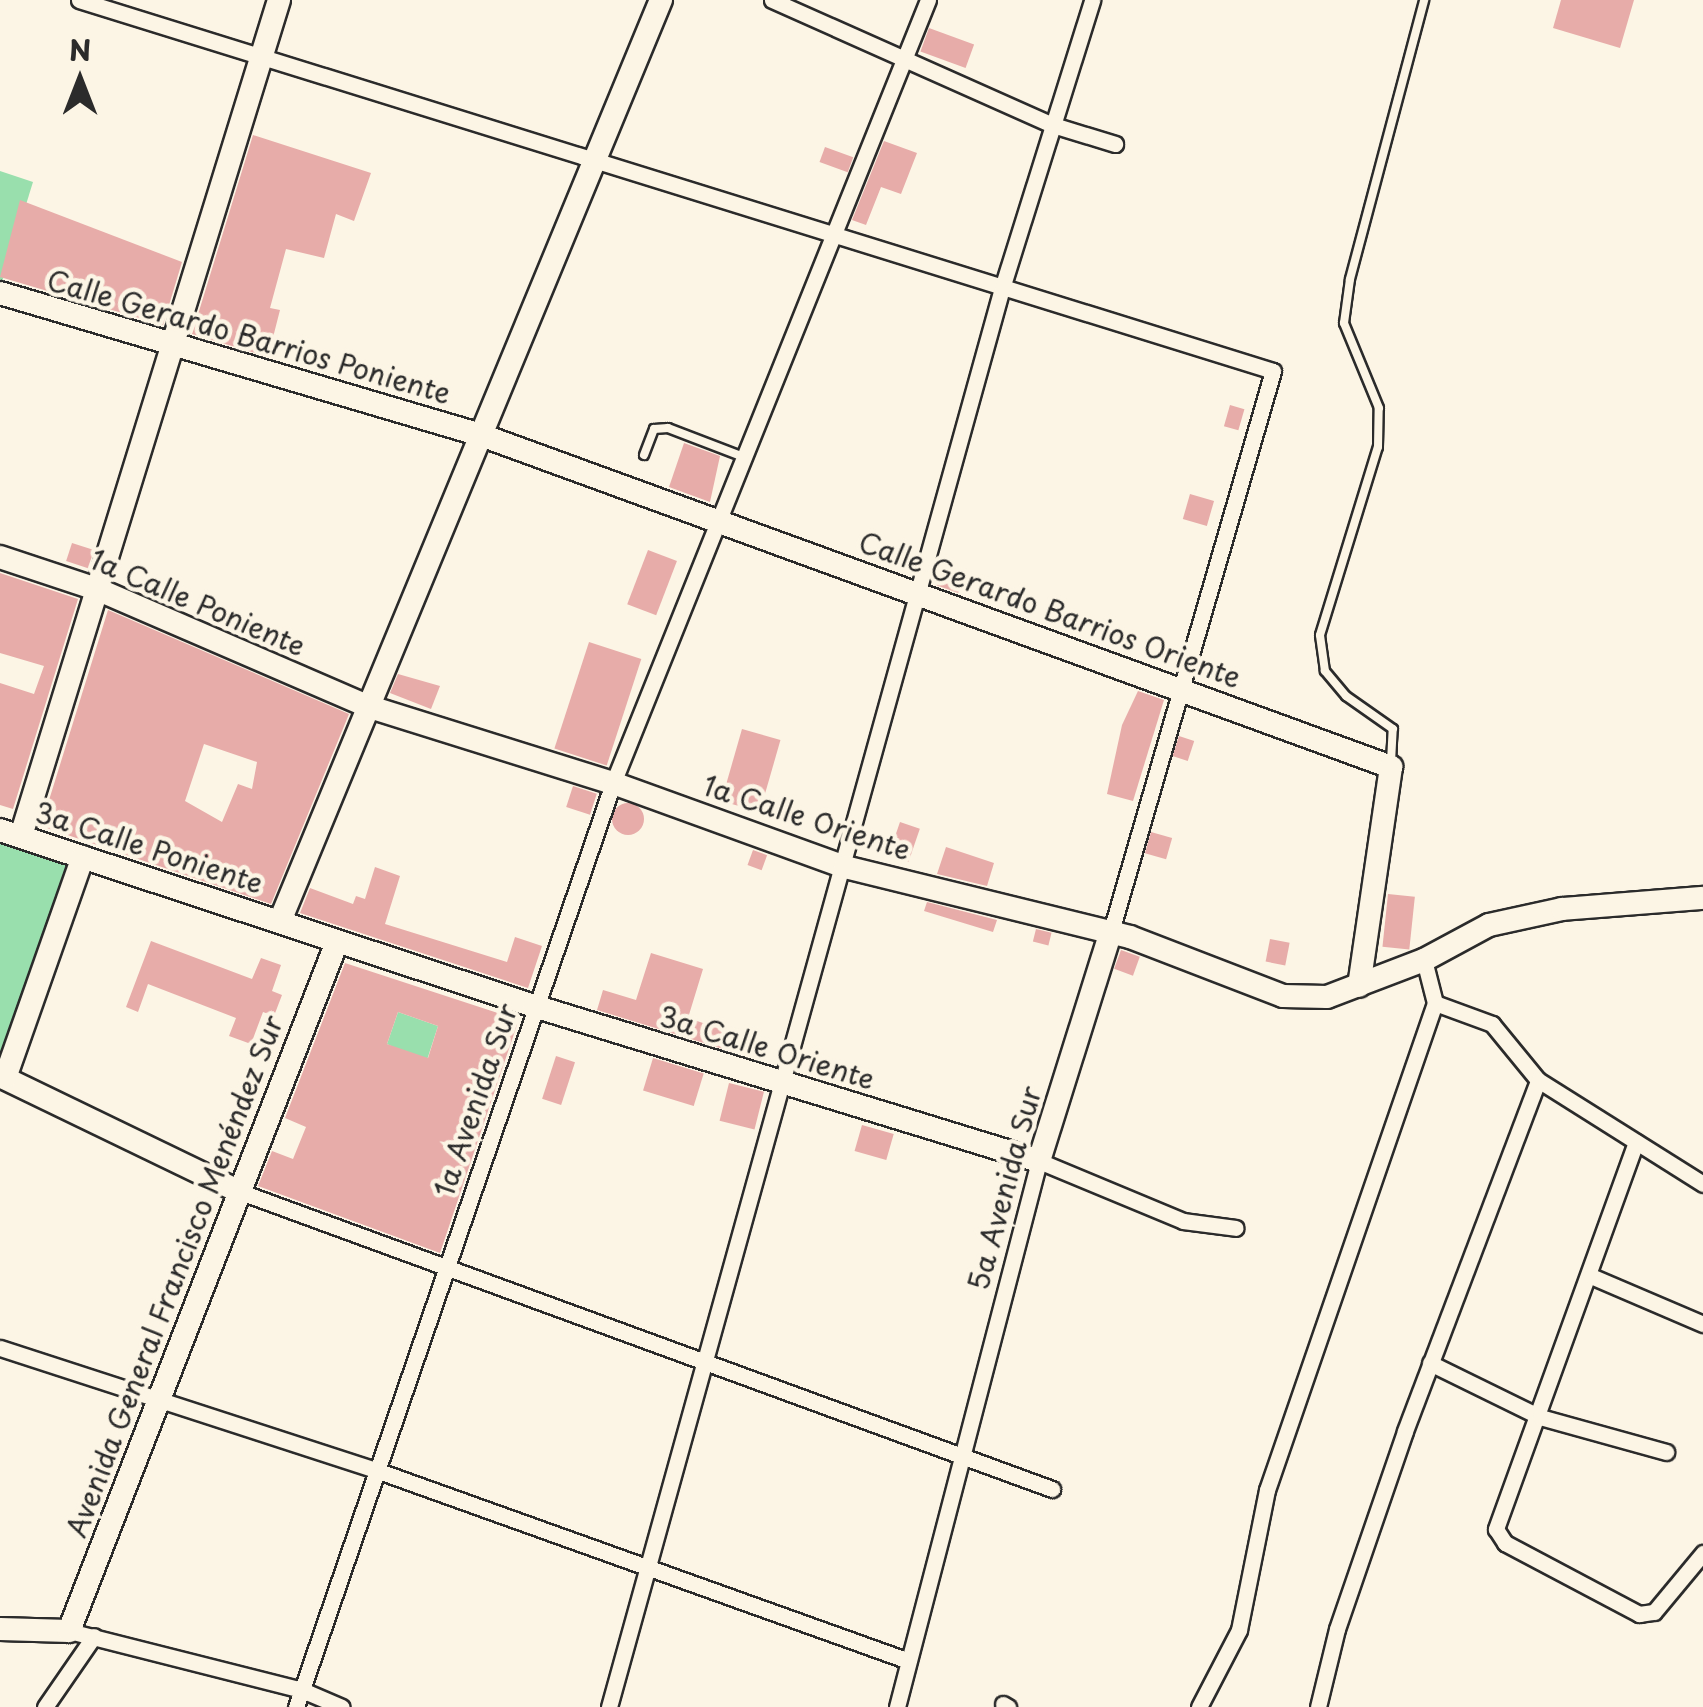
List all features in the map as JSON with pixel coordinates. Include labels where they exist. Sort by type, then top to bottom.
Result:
[{"type":"street","points":[[78,0],[597,157],[1002,288]]},
{"type":"street","points":[[10,833],[99,590],[280,0]]},
{"type":"street","points":[[280,922],[660,0]]},
{"type":"street","points":[[772,0],[903,62],[1052,125],[1115,144]]},
{"type":"street","name":"1a Avenida Sur","points":[[296,1707],[373,1469],[614,783],[724,518],[928,0]]},
{"type":"street","points":[[610,1707],[1002,288],[1092,0]]},
{"type":"street","name":"5a Avenida Sur","points":[[898,1707],[1039,1161],[1111,931],[1274,372],[1002,288]]},
{"type":"street","name":"Calle Gerardo Barrios Poniente","points":[[0,293],[174,348],[481,435]]},
{"type":"street","name":"Calle Gerardo Barrios Oriente","points":[[481,435],[724,518],[920,596],[1391,767]]},
{"type":"street","name":"1a Calle Poniente","points":[[0,557],[99,590],[370,707]]},
{"type":"street","name":"1a Calle Oriente","points":[[370,707],[614,783],[845,867],[1111,931],[1283,996],[1326,997],[1359,986]]},
{"type":"street","points":[[1359,986],[1391,767]]},
{"type":"street","name":"3a Calle Poniente","points":[[10,833],[280,922]]},
{"type":"street","points":[[84,857],[2,1078],[238,1191],[963,1462],[1052,1490]]},
{"type":"street","points":[[1359,986],[1424,960],[1488,925],[1562,909],[1703,898]]},
{"type":"street","name":"3a Calle Oriente","points":[[280,922],[781,1084],[1039,1161],[1183,1221],[1236,1228]]},
{"type":"street","name":"Avenida General Francisco Menéndez Sur","points":[[70,1631],[154,1400],[337,942]]},
{"type":"street","points":[[1199,1707],[1239,1630],[1267,1490],[1436,1002],[1424,960]]},
{"type":"street","points":[[1436,1002],[1492,1024],[1538,1080],[1703,1184]]},
{"type":"street","points":[[1318,1707],[1337,1629],[1430,1363],[1538,1080]]},
{"type":"street","points":[[1636,1142],[1540,1417],[1496,1529],[1504,1543],[1639,1614],[1654,1612],[1703,1553]]},
{"type":"street","points":[[1591,1276],[1703,1324]]},
{"type":"street","points":[[0,1348],[373,1469],[646,1570],[909,1661]]},
{"type":"street","points":[[1430,1363],[1540,1417],[1666,1452]]},
{"type":"street","points":[[0,1629],[70,1631],[94,1636],[302,1690],[342,1707]]},
{"type":"street","points":[[45,1707],[94,1636]]},
{"type":"lane","points":[[1391,767],[1393,729],[1346,696],[1324,671],[1320,635],[1378,447],[1379,408],[1344,323],[1350,278],[1424,0]]},
{"type":"lane","points":[[644,455],[654,429],[668,428],[748,458]]},
{"type":"green space","points":[[0,171],[33,182],[2,282],[0,281]]},
{"type":"green space","points":[[0,837],[71,860],[3,1056],[0,1055]]},
{"type":"green space","points":[[398,1012],[438,1026],[426,1063],[387,1044]]},
{"type":"building","points":[[1561,0],[1634,0],[1620,48],[1553,28]]},
{"type":"building","points":[[929,28],[974,44],[966,68],[920,51]]},
{"type":"building","points":[[253,135],[371,173],[354,221],[336,214],[324,258],[286,249],[270,308],[280,310],[268,357],[192,334]]},
{"type":"building","points":[[884,141],[917,153],[901,194],[881,187],[866,225],[852,220]]},
{"type":"building","points":[[825,147],[853,157],[848,172],[820,162]]},
{"type":"building","points":[[20,200],[182,262],[163,325],[0,277]]},
{"type":"building","points":[[1230,405],[1244,409],[1238,430],[1224,426]]},
{"type":"building","points":[[684,443],[720,456],[710,502],[669,487]]},
{"type":"building","points":[[1190,494],[1214,501],[1207,526],[1183,519]]},
{"type":"building","points":[[72,543],[94,550],[88,568],[66,561]]},
{"type":"building","points":[[648,550],[677,561],[656,615],[627,604]]},
{"type":"building","points":[[0,573],[78,599],[13,809],[0,805],[0,683],[34,694],[44,666],[0,653]]},
{"type":"building","points":[[941,573],[963,581],[958,593],[937,585]]},
{"type":"building","points":[[108,610],[349,714],[271,904],[41,826]],"holes":[[[204,744],[257,762],[252,789],[238,784],[222,822],[185,801]]]},
{"type":"building","points":[[589,642],[641,659],[607,766],[554,749]]},
{"type":"building","points":[[398,674],[440,686],[431,709],[390,693]]},
{"type":"building","points":[[1138,691],[1164,700],[1133,801],[1107,794],[1122,725]]},
{"type":"building","points":[[742,729],[780,740],[760,812],[721,801]]},
{"type":"building","points":[[1179,736],[1194,741],[1188,761],[1173,756]]},
{"type":"building","points":[[573,786],[597,794],[590,815],[566,807]]},
{"type":"building","points":[[628,803],[639,808],[644,819],[639,830],[628,835],[617,830],[612,819],[617,808]]},
{"type":"building","points":[[900,822],[920,829],[908,862],[889,855]]},
{"type":"building","points":[[1151,832],[1172,838],[1166,859],[1145,853]]},
{"type":"building","points":[[946,847],[994,863],[987,886],[937,874]]},
{"type":"building","points":[[753,850],[767,855],[762,870],[748,865]]},
{"type":"building","points":[[375,867],[400,876],[385,924],[507,962],[515,937],[542,946],[528,988],[300,913],[310,888],[353,904],[356,896],[365,899]]},
{"type":"building","points":[[1388,894],[1415,897],[1409,950],[1382,947]]},
{"type":"building","points":[[927,902],[997,920],[993,932],[924,911]]},
{"type":"building","points":[[1036,929],[1052,933],[1048,945],[1033,942]]},
{"type":"building","points":[[1270,939],[1290,943],[1285,965],[1266,962]]},
{"type":"building","points":[[151,941],[252,979],[261,958],[281,965],[272,991],[282,995],[274,1016],[263,1012],[251,1044],[229,1036],[236,1018],[148,984],[138,1012],[126,1007]]},
{"type":"building","points":[[1121,950],[1140,957],[1133,976],[1114,969]]},
{"type":"building","points":[[651,953],[703,969],[688,1018],[739,1035],[733,1052],[597,1010],[603,990],[636,1000]]},
{"type":"building","points":[[345,963],[513,1018],[517,1025],[440,1253],[258,1186],[272,1151],[293,1159],[306,1127],[285,1118]],"holes":[[[398,1012],[438,1026],[428,1058],[387,1044]]]},
{"type":"building","points":[[556,1056],[575,1062],[561,1105],[542,1099]]},
{"type":"building","points":[[653,1058],[704,1073],[694,1106],[643,1091]]},
{"type":"building","points":[[729,1083],[764,1092],[754,1130],[720,1121]]},
{"type":"building","points":[[862,1125],[894,1134],[886,1160],[855,1151]]}]
